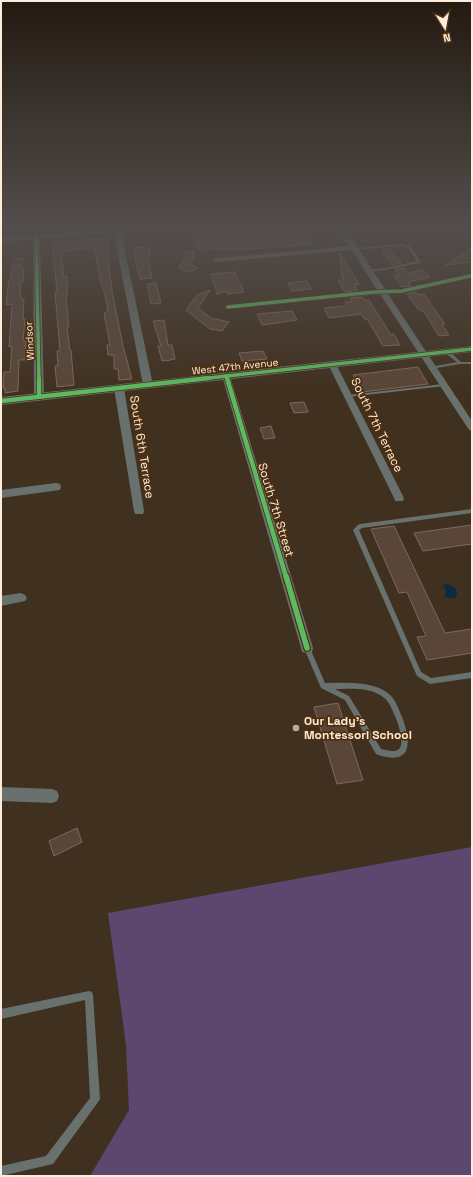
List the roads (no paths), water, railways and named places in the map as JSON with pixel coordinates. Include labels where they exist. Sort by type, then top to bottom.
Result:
[{"type":"street","name":"Windsor","points":[[37,282],[39,397]]},
{"type":"street","points":[[127,282],[148,385]]},
{"type":"street","points":[[375,282],[472,428]]},
{"type":"street","points":[[228,307],[419,288],[445,282]]},
{"type":"street","name":"West 47th Avenue","points":[[1,401],[472,349]]},
{"type":"street","name":"South 7th Terrace","points":[[332,364],[399,498]]},
{"type":"street","name":"South 7th Street","points":[[226,376],[308,648]]},
{"type":"street","name":"South 6th Terrace","points":[[119,388],[139,511]]},
{"type":"street","points":[[1,494],[56,487]]},
{"type":"street","points":[[1,601],[20,598]]},
{"type":"street","points":[[1,794],[52,796]]},
{"type":"lane","points":[[447,352],[460,363]]},
{"type":"lane","points":[[432,368],[460,363],[472,363]]},
{"type":"lane","points":[[348,396],[443,385]]},
{"type":"lane","points":[[472,511],[360,526],[356,530],[419,674],[430,681],[472,675]]},
{"type":"lane","points":[[308,648],[323,686],[347,698],[379,752],[390,756],[399,754],[404,749],[406,739],[403,727],[393,704],[386,695],[373,688],[323,686]]},
{"type":"lane","points":[[1,1014],[89,995],[95,1099],[49,1160],[1,1171]]},
{"type":"water","points":[[447,583],[456,589],[457,595],[455,598],[445,596],[446,591],[443,586]]},
{"type":"place","name":"Our Lady's Montessori School","points":[[296,728]]}]
